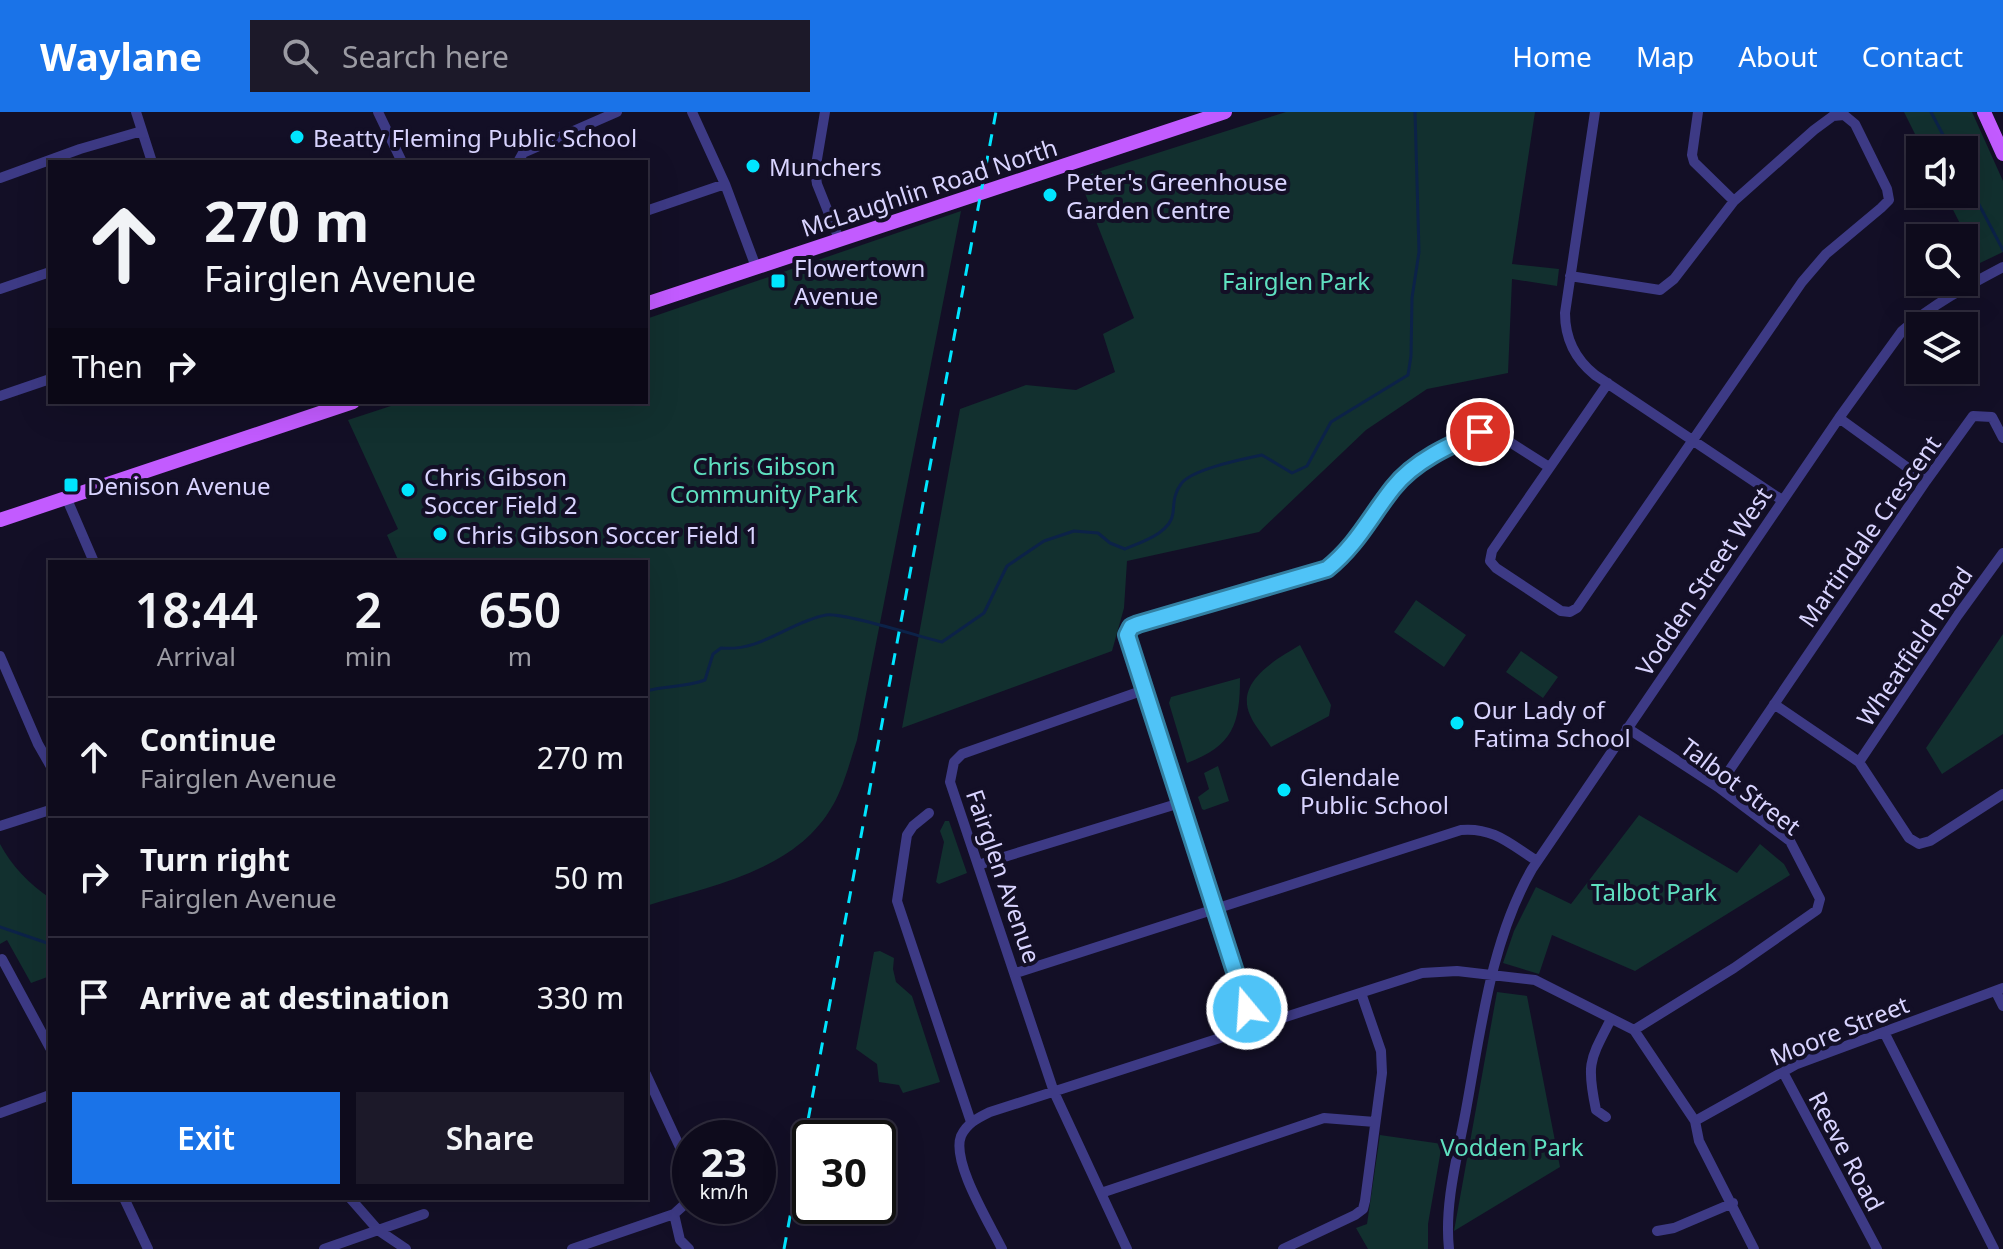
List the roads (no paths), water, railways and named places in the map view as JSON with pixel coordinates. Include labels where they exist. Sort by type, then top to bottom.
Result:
[{"type":"main road","name":"McLaughlin Road North","points":[[648,303],[1225,112]]},
{"type":"main road","points":[[1984,112],[2003,154]]},
{"type":"main road","points":[[0,520],[347,404]]},
{"type":"street","points":[[136,112],[151,160]]},
{"type":"street","points":[[378,112],[401,160]]},
{"type":"street","points":[[519,160],[523,153],[617,112]]},
{"type":"street","points":[[692,112],[725,184],[756,267]]},
{"type":"street","points":[[825,112],[815,171],[817,184],[839,239]]},
{"type":"street","points":[[1595,112],[1565,318],[1568,339],[1582,363],[1608,383],[1782,500]]},
{"type":"street","points":[[1698,112],[1692,155],[1694,162],[1734,201]]},
{"type":"street","points":[[1570,276],[1660,290],[1674,279],[1734,201],[1833,116],[1844,115],[1855,124],[1887,189],[1889,200],[1826,254],[1802,282],[1577,608],[1570,612],[1561,611],[1496,568],[1490,561],[1492,551],[1608,383]]},
{"type":"street","points":[[50,160],[142,131]]},
{"type":"street","points":[[0,178],[48,161]]},
{"type":"street","points":[[648,210],[725,184]]},
{"type":"street","name":"Vodden Street West","points":[[1449,1249],[1448,1233],[1458,1154],[1494,973],[1518,892],[1782,500],[1902,331],[1957,292],[2003,267]]},
{"type":"street","points":[[0,289],[48,273]]},
{"type":"street","points":[[0,396],[48,380]]},
{"type":"street","name":"Martindale Crescent","points":[[1718,787],[1973,416],[1992,417],[2003,438]]},
{"type":"street","points":[[1839,418],[1926,481]]},
{"type":"street","points":[[1253,1028],[1130,649],[1127,635],[1131,627],[1327,569],[1347,553],[1394,486],[1411,469],[1460,440],[1480,432],[1494,432],[1549,467]]},
{"type":"street","points":[[66,497],[93,560]]},
{"type":"street","name":"Wheatfield Road","points":[[1859,762],[2003,553]]},
{"type":"street","points":[[0,656],[48,761]]},
{"type":"street","name":"Fairglen Avenue","points":[[1127,1249],[1054,1092],[950,782],[954,762],[962,754],[1144,690]]},
{"type":"street","points":[[1774,704],[1859,762],[1909,838],[1919,844],[1930,841],[2003,794]]},
{"type":"street","name":"Talbot Street","points":[[1627,728],[1718,787],[1790,841],[1820,899],[1817,910],[1734,968],[1634,1030]]},
{"type":"street","points":[[978,865],[1180,803]]},
{"type":"street","points":[[0,826],[48,811]]},
{"type":"street","points":[[929,813],[907,835],[897,901],[971,1122]]},
{"type":"street","points":[[1016,973],[1461,830],[1479,828],[1493,833],[1537,861]]},
{"type":"street","points":[[2,959],[48,1044]]},
{"type":"street","points":[[1002,1249],[960,1161],[958,1147],[963,1132],[971,1122],[990,1112],[1422,973],[1457,971],[1494,973],[1540,982],[1634,1030],[1695,1121],[1699,1141],[1754,1249]]},
{"type":"street","points":[[2000,990],[2003,1006]]},
{"type":"street","name":"Moore Street","points":[[1695,1121],[1797,1064],[2000,990]]},
{"type":"street","points":[[1283,1249],[1363,1209],[1382,1073],[1381,1051],[1361,993]]},
{"type":"street","points":[[1606,1117],[1596,1110],[1589,1071],[1593,1055],[1611,1019]]},
{"type":"street","points":[[1884,1032],[1994,1249]]},
{"type":"street","name":"Reeve Road","points":[[1783,1072],[1877,1249]]},
{"type":"street","points":[[648,1078],[672,1130]]},
{"type":"street","points":[[0,1113],[48,1096]]},
{"type":"street","points":[[1101,1193],[1324,1118],[1375,1122]]},
{"type":"street","points":[[125,1200],[148,1249]]},
{"type":"street","points":[[352,1200],[378,1230],[406,1249]]},
{"type":"street","points":[[1657,1231],[1674,1228],[1733,1203]]},
{"type":"street","points":[[324,1249],[424,1214]]},
{"type":"street","points":[[572,1249],[672,1215]]},
{"type":"street","points":[[675,1224],[689,1249]]},
{"type":"waterway","points":[[648,691],[705,680],[713,654],[721,648],[749,646],[826,615],[864,621],[942,642],[984,613],[1007,566],[1044,541],[1074,531],[1098,533],[1110,543],[1125,549],[1154,536],[1167,526],[1179,487],[1195,474],[1262,455],[1292,473],[1307,466],[1331,422],[1408,375],[1412,298],[1419,252],[1415,112]]},
{"type":"waterway","points":[[1931,112],[1944,136]]},
{"type":"waterway","points":[[1978,203],[2003,250]]},
{"type":"waterway","points":[[0,927],[48,943]]},
{"type":"railway","points":[[784,1249],[996,112]]},
{"type":"place","name":"Beatty Fleming Public School","points":[[297,137]]},
{"type":"place","name":"Munchers","points":[[753,166]]},
{"type":"place","name":"Peter's Greenhouse Garden Centre","points":[[1050,195]]},
{"type":"place","name":"Flowertown Avenue","points":[[778,281]]},
{"type":"place","name":"Denison Avenue","points":[[71,485]]},
{"type":"place","name":"Chris Gibson Soccer Field 2","points":[[408,490]]},
{"type":"place","name":"Chris Gibson Soccer Field 1","points":[[440,534]]},
{"type":"place","name":"Our Lady of Fatima School","points":[[1457,723]]},
{"type":"place","name":"Glendale Public School","points":[[1284,790]]},
{"type":"park label","name":"Fairglen Park","points":[[1296,280]]},
{"type":"park label","name":"Chris Gibson Community Park","points":[[764,479]]},
{"type":"park label","name":"Talbot Park","points":[[1654,891]]},
{"type":"park label","name":"Vodden Park","points":[[1512,1146]]}]
